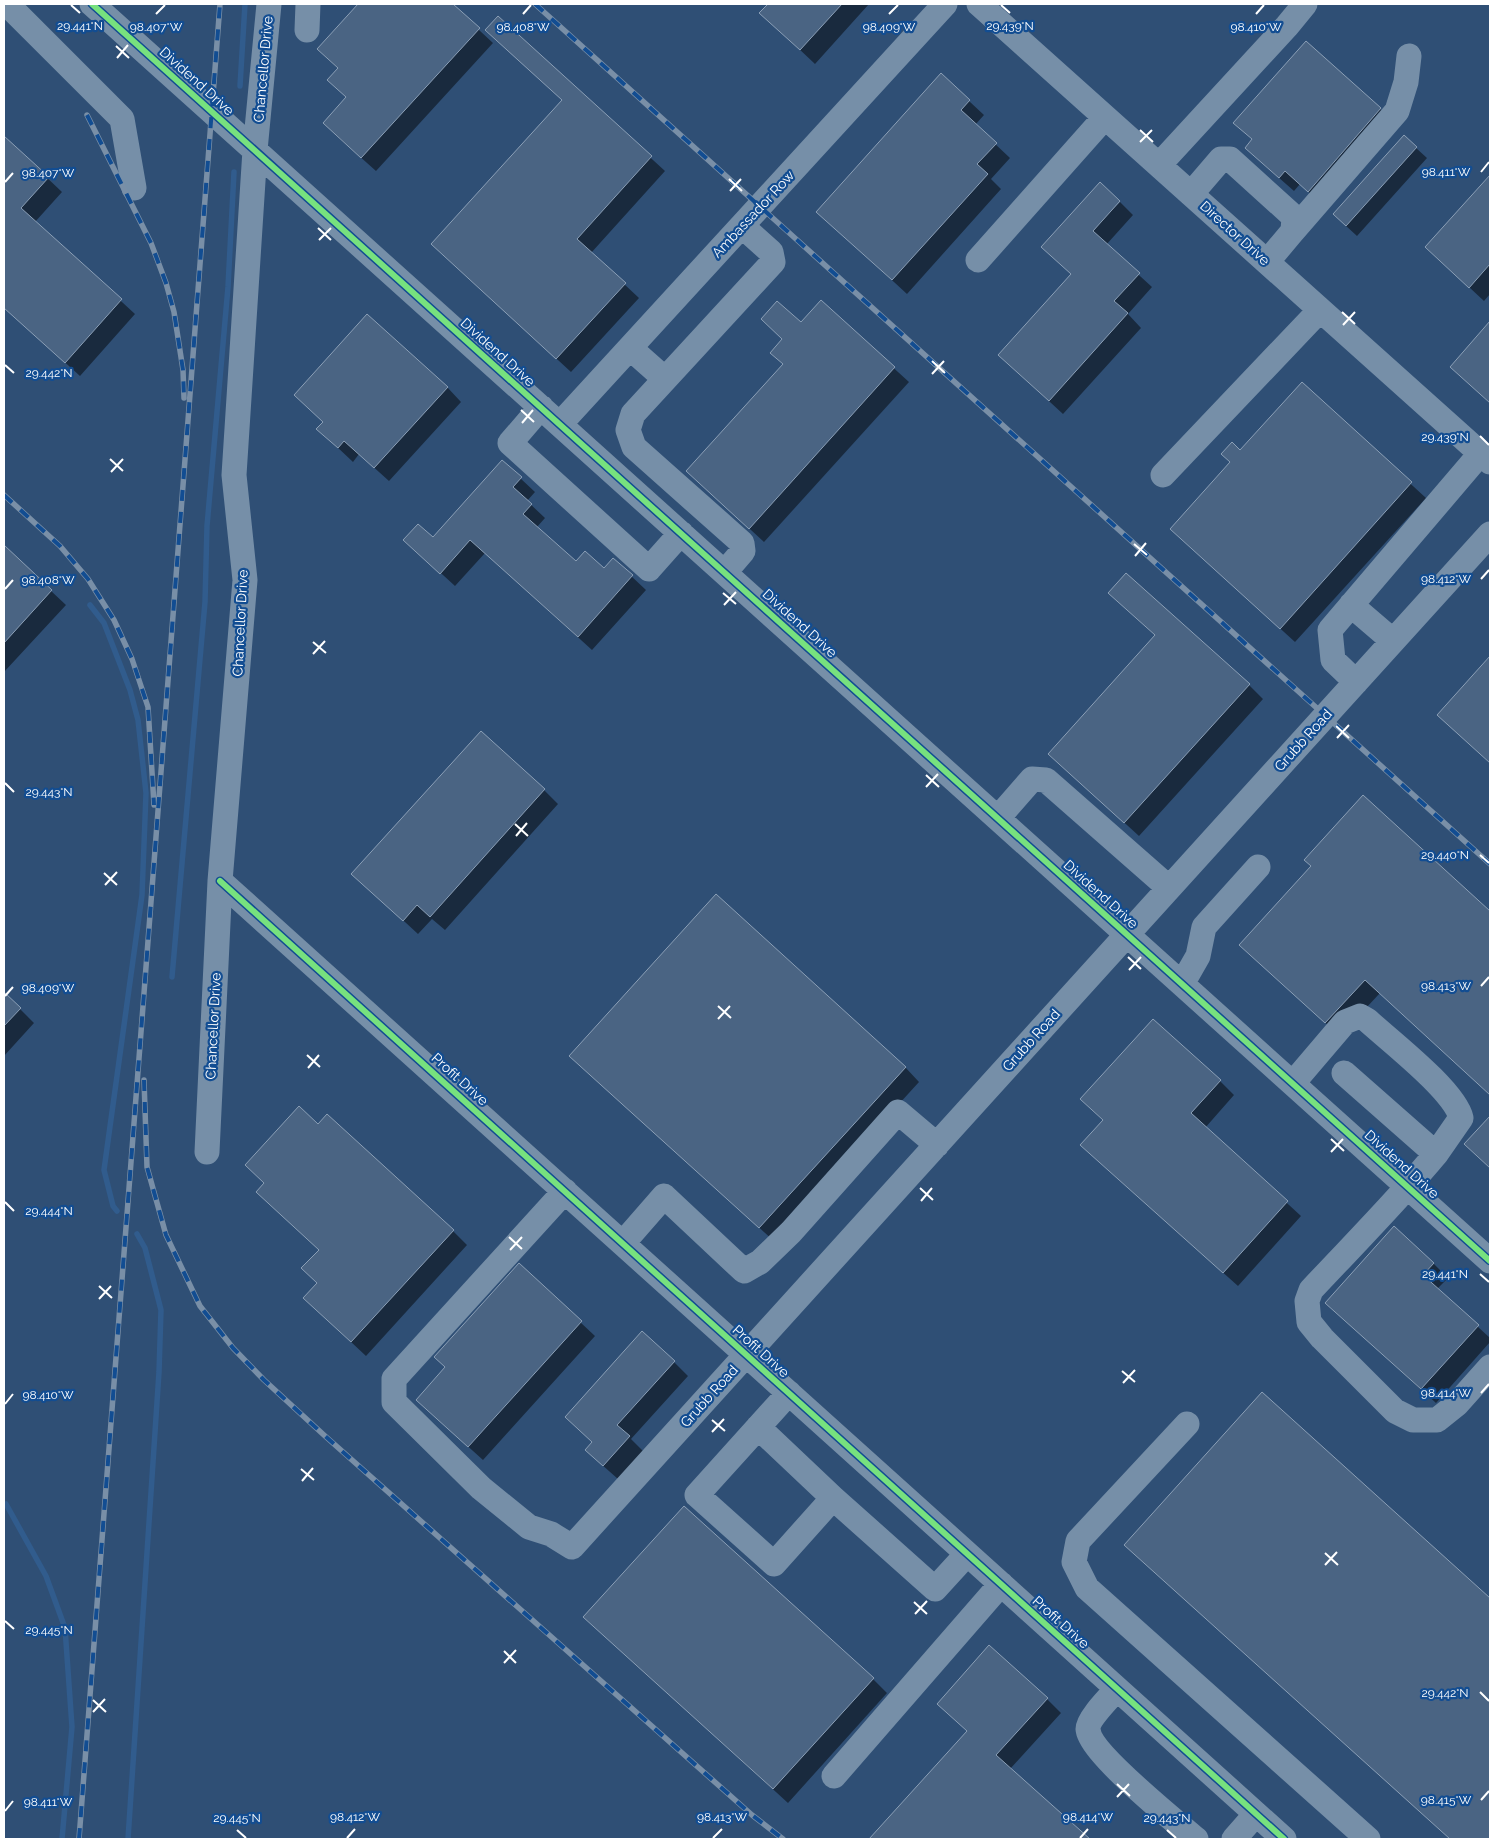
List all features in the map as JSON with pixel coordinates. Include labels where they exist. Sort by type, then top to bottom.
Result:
[{"type":"street","points":[[7,4],[122,119],[134,188]]},
{"type":"street","name":"Dividend Drive","points":[[92,4],[1490,1261]]},
{"type":"street","name":"Chancellor Drive","points":[[206,1152],[220,881],[245,580],[234,475],[255,150],[269,4]]},
{"type":"street","points":[[306,30],[308,4]]},
{"type":"street","name":"Ambassador Row","points":[[560,424],[946,4]]},
{"type":"street","name":"Director Drive","points":[[979,4],[1485,458]]},
{"type":"street","points":[[1159,165],[1280,34],[1305,4]]},
{"type":"street","points":[[1267,262],[1397,111],[1406,82],[1409,56]]},
{"type":"street","points":[[978,260],[1105,117]]},
{"type":"street","points":[[1191,194],[1221,159],[1230,159],[1294,217],[1293,231]]},
{"type":"street","points":[[725,572],[743,551],[742,543],[634,447],[628,430],[633,414],[773,262],[771,252],[742,226]]},
{"type":"street","points":[[1163,475],[1320,310]]},
{"type":"street","points":[[630,348],[665,379]]},
{"type":"street","points":[[541,407],[510,443],[642,563],[650,569],[681,533]]},
{"type":"street","points":[[613,472],[634,447]]},
{"type":"street","points":[[1356,682],[1333,660],[1330,630],[1485,458]]},
{"type":"street","name":"Grubb Road","points":[[565,1191],[394,1379],[394,1402],[488,1494],[529,1527],[551,1534],[572,1547],[1490,534]]},
{"type":"street","points":[[1352,605],[1393,641]]},
{"type":"street","points":[[998,818],[1032,779],[1046,780],[1169,888]]},
{"type":"street","points":[[1182,984],[1198,956],[1204,927],[1258,867]]},
{"type":"street","name":"Profit Drive","points":[[220,881],[1284,1839]]},
{"type":"street","points":[[1293,1083],[1345,1022],[1360,1016],[1367,1020],[1447,1092],[1459,1110],[1461,1118],[1436,1154],[1408,1187],[1311,1290],[1307,1301],[1309,1322],[1322,1338],[1396,1412],[1413,1420],[1437,1420],[1457,1404],[1490,1367]]},
{"type":"street","points":[[1344,1073],[1436,1154]]},
{"type":"street","points":[[623,1243],[664,1196],[744,1271],[760,1262],[791,1232],[898,1112],[937,1145]]},
{"type":"street","points":[[789,1393],[697,1495],[774,1564],[833,1498]]},
{"type":"street","points":[[1188,1424],[1078,1542],[1074,1562],[1087,1588],[1368,1839]]},
{"type":"street","points":[[758,1427],[833,1498],[935,1589],[967,1554]]},
{"type":"street","points":[[834,1776],[1001,1584]]},
{"type":"street","points":[[1117,1689],[1089,1722],[1088,1730],[1091,1739],[1113,1765],[1196,1839]]},
{"type":"street","points":[[1234,1839],[1256,1814]]},
{"type":"building","points":[[358,4],[453,4],[480,28],[361,158],[323,123],[346,97],[327,80],[338,68],[317,49]]},
{"type":"building","points":[[768,4],[842,4],[800,50],[759,13]]},
{"type":"building","points":[[498,16],[652,156],[577,239],[626,283],[556,359],[431,244],[562,100],[485,30]]},
{"type":"building","points":[[1306,41],[1381,108],[1308,192],[1285,171],[1279,178],[1245,148],[1252,139],[1233,123]]},
{"type":"building","points":[[941,73],[970,100],[961,110],[997,143],[977,164],[988,174],[892,280],[816,212]]},
{"type":"building","points":[[1404,135],[1417,147],[1346,226],[1333,214]]},
{"type":"building","points":[[4,136],[49,177],[21,208],[122,299],[65,363],[4,308]]},
{"type":"building","points":[[1490,175],[1490,264],[1469,288],[1425,247]]},
{"type":"building","points":[[1100,182],[1120,201],[1093,231],[1140,273],[1114,301],[1128,313],[1049,401],[998,355],[1071,274],[1041,247]]},
{"type":"building","points":[[821,300],[895,367],[749,529],[686,471],[783,364],[770,353],[782,339],[761,319],[777,301],[801,322]]},
{"type":"building","points":[[367,314],[448,387],[374,468],[344,441],[338,448],[316,429],[323,422],[294,395]]},
{"type":"building","points":[[1490,321],[1490,403],[1450,367]]},
{"type":"building","points":[[1302,382],[1412,482],[1280,629],[1170,529],[1230,462],[1221,454],[1232,442],[1240,450]]},
{"type":"building","points":[[502,460],[522,477],[513,487],[532,504],[523,514],[576,561],[585,551],[604,568],[613,558],[633,575],[578,637],[470,540],[440,574],[403,540],[418,524],[433,537]]},
{"type":"building","points":[[4,545],[52,590],[4,643]]},
{"type":"building","points":[[1126,573],[1250,684],[1124,823],[1048,754],[1155,635],[1108,593]]},
{"type":"building","points":[[1490,656],[1490,763],[1437,715]]},
{"type":"building","points":[[481,731],[545,789],[430,917],[417,905],[403,921],[351,874]]},
{"type":"building","points":[[1363,795],[1490,911],[1490,1095],[1365,980],[1325,1023],[1239,945],[1311,866],[1304,860]]},
{"type":"building","points":[[716,894],[906,1067],[759,1228],[569,1056]]},
{"type":"building","points":[[4,992],[21,1008],[4,1026]]},
{"type":"building","points":[[1153,1019],[1221,1080],[1191,1113],[1288,1201],[1223,1273],[1080,1145],[1103,1120],[1080,1099]]},
{"type":"building","points":[[299,1106],[318,1124],[327,1114],[454,1230],[351,1342],[303,1298],[317,1283],[301,1268],[319,1250],[256,1192],[264,1183],[245,1165]]},
{"type":"building","points":[[1490,1116],[1490,1168],[1464,1144]]},
{"type":"building","points":[[1394,1226],[1434,1263],[1423,1275],[1479,1325],[1421,1389],[1325,1303]]},
{"type":"building","points":[[519,1263],[582,1321],[468,1447],[416,1400],[445,1367],[434,1357]]},
{"type":"building","points":[[642,1331],[675,1361],[617,1425],[630,1436],[603,1466],[585,1450],[592,1442],[565,1417]]},
{"type":"building","points":[[1262,1392],[1490,1598],[1490,1839],[1450,1839],[1124,1545]]},
{"type":"building","points":[[684,1506],[874,1678],[773,1789],[583,1617]]},
{"type":"building","points":[[989,1645],[1048,1698],[996,1755],[1090,1839],[869,1839],[967,1731],[937,1704]]},
{"type":"waterway","points":[[240,86],[245,4]]},
{"type":"waterway","points":[[172,977],[205,602],[207,526],[228,287],[234,172]]},
{"type":"waterway","points":[[90,605],[104,623],[130,690],[138,720],[146,793],[142,895],[104,1170],[113,1206],[117,1211]]},
{"type":"waterway","points":[[128,1839],[159,1372],[161,1310],[145,1248],[137,1234]]},
{"type":"waterway","points":[[6,1504],[46,1576],[65,1628],[72,1727],[62,1839]]},
{"type":"railway","points":[[79,1839],[220,4]]},
{"type":"railway","points":[[535,4],[1490,864]]},
{"type":"railway","points":[[87,115],[151,243],[166,283],[174,312],[183,370],[184,398]]},
{"type":"railway","points":[[4,495],[60,546],[88,579],[114,620],[132,659],[148,707],[154,805]]},
{"type":"railway","points":[[144,1080],[147,1167],[166,1235],[200,1306],[233,1348],[264,1380],[325,1436],[752,1815],[783,1839]]},
{"type":"cycle path","points":[[92,4],[1490,1261]]},
{"type":"cycle path","points":[[220,881],[1284,1839]]}]
